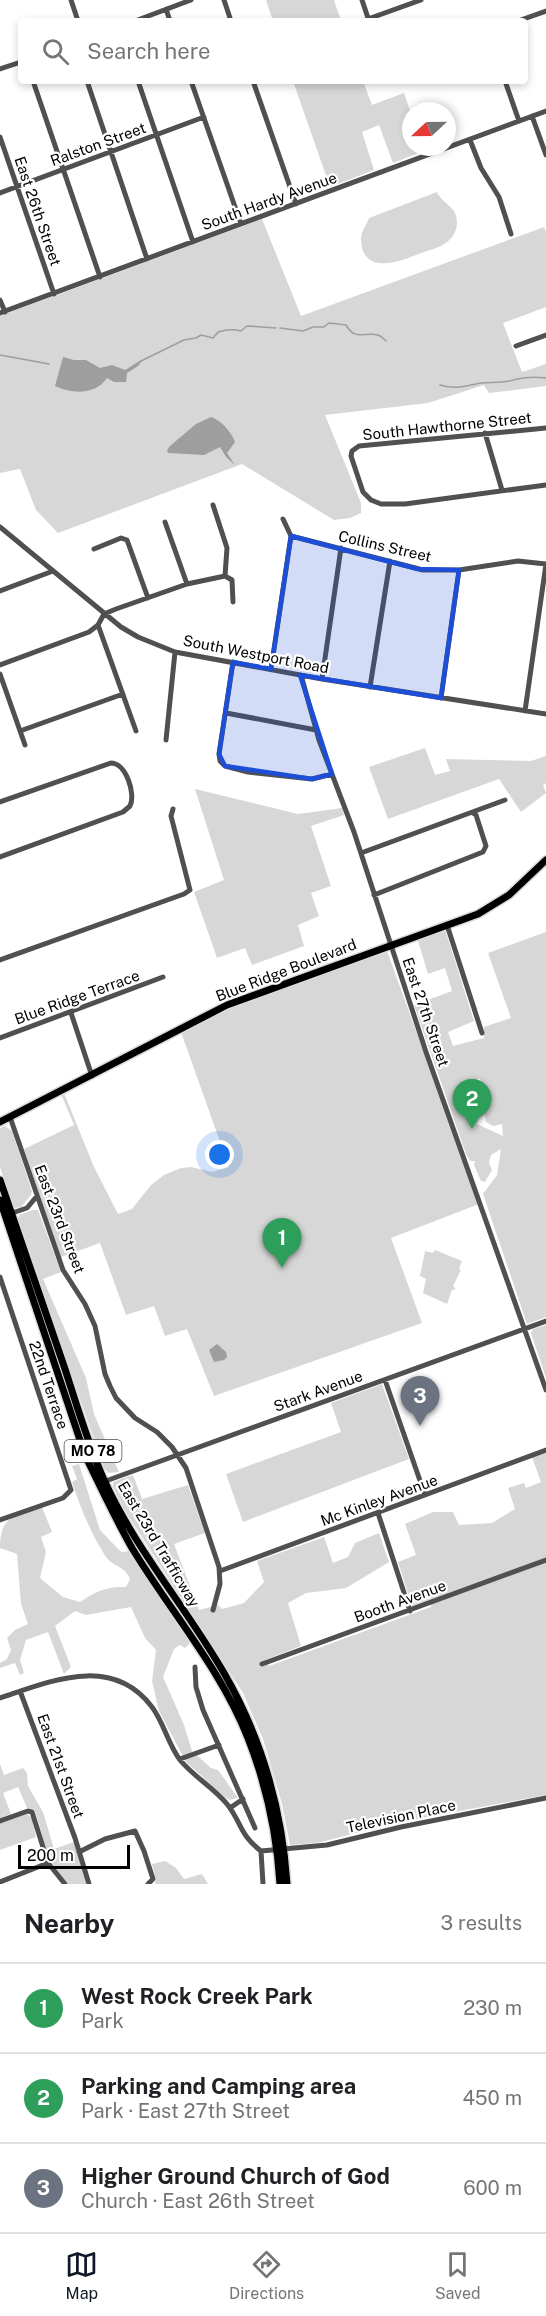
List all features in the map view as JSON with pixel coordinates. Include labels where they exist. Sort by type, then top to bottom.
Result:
[{"type":"main road","name":"Blue Ridge Boulevard","points":[[0,1122],[227,1005],[478,914],[498,903],[546,860]]},
{"type":"main road","name":"East 23rd Trafficway","points":[[0,1180],[6,1215]]},
{"type":"main road","name":"East 23rd Trafficway","points":[[0,1200],[82,1420],[102,1482],[223,1672],[257,1744],[277,1808],[287,1884]]},
{"type":"main road","name":"East 23rd Trafficway","points":[[280,1884],[281,1850]]},
{"type":"street","points":[[71,0],[77,18]]},
{"type":"street","points":[[170,0],[170,18]]},
{"type":"street","points":[[143,18],[191,0]]},
{"type":"street","points":[[224,0],[230,18]]},
{"type":"street","points":[[362,0],[368,18]]},
{"type":"street","points":[[374,18],[421,0]]},
{"type":"street","points":[[526,18],[546,11]]},
{"type":"street","points":[[0,69],[18,63]]},
{"type":"street","points":[[34,84],[100,276]]},
{"type":"street","points":[[88,84],[147,259]]},
{"type":"street","points":[[139,84],[193,242]]},
{"type":"street","points":[[192,84],[241,224]]},
{"type":"street","points":[[254,84],[296,204]]},
{"type":"street","points":[[506,84],[519,121]]},
{"type":"street","name":"South Hardy Avenue","points":[[2,313],[546,111]]},
{"type":"street","points":[[532,116],[546,155]]},
{"type":"street","name":"Ralston Street","points":[[0,193],[204,117]]},
{"type":"street","name":"East 26th Street","points":[[0,137],[54,294]]},
{"type":"street","points":[[470,140],[481,168],[499,197],[511,234]]},
{"type":"street","points":[[0,300],[2,313]]},
{"type":"street","points":[[516,346],[546,335]]},
{"type":"street","name":"South Hawthorne Street","points":[[502,490],[405,504],[381,504],[366,496],[360,487],[352,461],[352,450],[359,447],[546,428]]},
{"type":"street","points":[[485,434],[502,490],[546,485]]},
{"type":"street","points":[[213,505],[227,548],[225,576]]},
{"type":"street","points":[[271,669],[291,536],[283,519]]},
{"type":"street","points":[[165,522],[187,584]]},
{"type":"street","name":"South Westport Road","points":[[0,527],[104,614],[138,638],[175,652],[322,679],[546,714]]},
{"type":"street","name":"Collins Street","points":[[291,536],[423,570],[459,570],[518,561],[546,564]]},
{"type":"street","points":[[94,549],[121,538],[127,540],[148,598]]},
{"type":"street","points":[[322,679],[340,548]]},
{"type":"street","points":[[370,687],[390,561]]},
{"type":"street","points":[[525,711],[546,564]]},
{"type":"street","points":[[441,698],[459,570]]},
{"type":"street","points":[[0,591],[53,571]]},
{"type":"street","points":[[0,664],[89,632],[98,626],[104,614],[187,584],[206,582],[225,576],[232,580],[233,602]]},
{"type":"street","points":[[98,626],[136,731]]},
{"type":"street","points":[[166,740],[175,652]]},
{"type":"street","points":[[233,662],[219,754],[220,761],[225,766],[248,772],[312,779],[332,774]]},
{"type":"street","points":[[0,674],[25,744]]},
{"type":"street","name":"East 27th Street","points":[[301,675],[316,730],[361,854],[390,946],[546,1390]]},
{"type":"street","points":[[20,731],[123,694]]},
{"type":"street","points":[[226,713],[316,730]]},
{"type":"street","points":[[0,802],[111,763],[122,767],[132,794],[132,802],[127,810],[0,857]]},
{"type":"street","points":[[361,854],[505,800]]},
{"type":"street","points":[[0,960],[188,891],[190,886],[171,816],[173,809]]},
{"type":"street","points":[[374,896],[485,849],[476,815],[473,813]]},
{"type":"street","points":[[447,925],[482,1033]]},
{"type":"street","name":"Blue Ridge Terrace","points":[[0,1038],[163,978]]},
{"type":"street","points":[[71,1013],[92,1076]]},
{"type":"street","name":"East 23rd Street","points":[[10,1117],[63,1270],[91,1317],[105,1374],[116,1398],[135,1418],[164,1438],[186,1468],[220,1571],[220,1584],[213,1610]]},
{"type":"street","points":[[27,1208],[37,1196]]},
{"type":"street","points":[[6,1215],[27,1208],[41,1208]]},
{"type":"street","name":"22nd Terrace","points":[[0,1277],[71,1486],[69,1494],[63,1498],[0,1520]]},
{"type":"street","name":"Stark Avenue","points":[[102,1482],[546,1321]]},
{"type":"street","points":[[385,1380],[425,1495]]},
{"type":"street","name":"Mc Kinley Avenue","points":[[220,1571],[546,1450]]},
{"type":"street","points":[[378,1513],[410,1611]]},
{"type":"street","name":"Booth Avenue","points":[[262,1664],[546,1560]]},
{"type":"street","points":[[195,1667],[200,1702],[255,1828]]},
{"type":"street","points":[[0,1698],[75,1675],[98,1676],[136,1691],[151,1706],[180,1759],[192,1773],[219,1795],[230,1808],[245,1837],[261,1851],[263,1884]]},
{"type":"street","name":"East 21st Street","points":[[20,1691],[89,1884]]},
{"type":"street","points":[[180,1759],[219,1745]]},
{"type":"street","points":[[230,1808],[243,1798]]},
{"type":"street","name":"Television Place","points":[[261,1851],[327,1845],[401,1827],[546,1798]]},
{"type":"street","points":[[0,1821],[28,1811],[32,1812],[48,1863],[65,1884]]},
{"type":"street","points":[[79,1852],[105,1839],[135,1831],[144,1851],[150,1883]]},
{"type":"street","points":[[0,1882],[48,1863]]},
{"type":"highlighted area","points":[[291,536],[418,569],[459,570],[441,698],[300,675],[332,774],[312,779],[225,766],[219,754],[233,662],[271,669]]},
{"type":"shaded area","points":[[266,0],[334,0],[340,18],[272,18]]},
{"type":"shaded area","points":[[294,84],[364,84],[372,105],[404,93],[407,102],[402,102],[402,156],[411,156],[393,163],[379,125],[362,132],[374,170],[330,187]]},
{"type":"shaded area","points":[[437,192],[455,212],[457,225],[449,240],[438,247],[403,260],[384,263],[368,258],[363,251],[361,239],[369,218]]},
{"type":"shaded area","points":[[262,219],[301,316],[544,227],[546,232],[546,307],[503,323],[522,372],[546,364],[546,386],[489,393],[484,385],[428,403],[325,415],[361,503],[361,513],[350,518],[334,520],[242,464],[58,533],[36,510],[20,469],[0,473],[0,316]]},
{"type":"shaded area","points":[[63,357],[86,360],[100,368],[112,365],[125,370],[142,361],[127,373],[126,382],[114,382],[107,378],[91,390],[77,392],[55,386]]},
{"type":"shaded area","points":[[211,417],[222,424],[234,438],[235,442],[227,453],[235,465],[220,447],[204,455],[168,453],[170,446],[196,424]]},
{"type":"shaded area","points":[[425,748],[435,775],[450,771],[446,759],[531,761],[546,756],[546,783],[543,785],[546,793],[521,812],[499,779],[388,819],[369,767]]},
{"type":"shaded area","points":[[195,789],[298,814],[342,808],[344,815],[311,826],[331,886],[311,893],[319,916],[298,925],[304,946],[252,965],[245,948],[217,958],[194,892],[224,880]]},
{"type":"shaded area","points":[[445,929],[474,1021],[448,1032],[453,1046],[484,1038],[484,1027],[511,1018],[488,953],[546,932],[546,1317],[527,1324],[483,1194],[497,1175],[501,1149],[491,1155],[489,1163],[492,1170],[485,1182],[481,1181],[474,1165],[475,1161],[470,1161],[466,1154],[414,1005],[452,991],[445,968],[428,974],[418,941]],"holes":[[[479,1078],[488,1094],[483,1108],[484,1114],[475,1107],[482,1101],[474,1082]],[[485,1115],[486,1122],[493,1126],[502,1124],[503,1136],[477,1124],[479,1119]]]},
{"type":"shaded area","points":[[387,951],[479,1204],[391,1238],[422,1323],[214,1396],[187,1329],[165,1336],[154,1306],[126,1315],[100,1243],[61,1257],[24,1149],[74,1125],[61,1094],[64,1093],[94,1167],[118,1214],[132,1209],[151,1185],[164,1175],[181,1168],[191,1167],[212,1172],[229,1167],[181,1032],[238,1004],[238,1001]]},
{"type":"shaded area","points":[[5,1126],[12,1131],[32,1191],[21,1207],[15,1208],[0,1167],[0,1128]]},
{"type":"shaded area","points":[[38,1210],[61,1272],[43,1279],[86,1378],[94,1414],[119,1472],[108,1473],[104,1468],[18,1220],[19,1215]]},
{"type":"shaded area","points":[[435,1250],[462,1261],[459,1269],[461,1270],[453,1286],[456,1289],[452,1290],[447,1304],[423,1293],[426,1279],[420,1276],[425,1251],[433,1253]]},
{"type":"shaded area","points":[[546,1325],[546,1378],[531,1333],[533,1329]]},
{"type":"shaded area","points":[[217,1344],[226,1352],[227,1357],[214,1362],[209,1350]]},
{"type":"shaded area","points":[[382,1384],[409,1459],[243,1522],[226,1474],[341,1432],[331,1403]]},
{"type":"shaded area","points":[[546,1453],[546,1795],[400,1822],[317,1843],[290,1845],[282,1804],[263,1739],[243,1693],[125,1511],[113,1487],[113,1482],[133,1475],[142,1499],[188,1485],[205,1533],[174,1544],[199,1610],[218,1605],[222,1609],[244,1603],[264,1582],[257,1561],[324,1537],[333,1563],[348,1557],[355,1543],[379,1533],[389,1562],[346,1588],[306,1593],[288,1603],[301,1646],[265,1660],[269,1666],[431,1607],[430,1600],[412,1606],[398,1562],[416,1555],[405,1524],[433,1512],[453,1512],[459,1525],[492,1523],[515,1509],[508,1488],[524,1483],[526,1488],[541,1482],[532,1457]]},
{"type":"shaded area","points":[[79,1464],[100,1530],[121,1552],[130,1551],[190,1643],[185,1648],[180,1645],[174,1649],[163,1677],[184,1725],[192,1751],[211,1768],[218,1770],[238,1798],[229,1800],[186,1762],[159,1711],[152,1681],[156,1650],[145,1638],[131,1607],[86,1615],[75,1611],[55,1626],[71,1667],[64,1674],[48,1632],[26,1640],[20,1660],[24,1673],[20,1675],[15,1663],[0,1668],[0,1663],[7,1659],[11,1650],[7,1638],[15,1630],[28,1624],[21,1604],[17,1554],[0,1548],[3,1529],[11,1518],[42,1507],[52,1532],[41,1537],[46,1552],[40,1578],[63,1597],[80,1602],[102,1590],[126,1587],[130,1579],[125,1571],[106,1557],[86,1520],[72,1482],[77,1479],[72,1466]]},
{"type":"shaded area","points":[[0,1764],[4,1775],[23,1768],[27,1773],[28,1786],[43,1812],[54,1849],[74,1842],[87,1884],[69,1884],[54,1867],[34,1809],[27,1808],[18,1787],[3,1793],[11,1814],[0,1818]]},
{"type":"shaded area","points":[[27,1814],[32,1818],[36,1837],[0,1850],[0,1823]]},
{"type":"shaded area","points":[[165,1861],[176,1868],[184,1879],[202,1874],[208,1884],[155,1884],[152,1864]]},
{"type":"waterway","points":[[280,328],[303,331],[313,327],[324,327],[329,323],[346,325],[357,335],[378,335],[386,341]]},
{"type":"waterway","points":[[141,361],[184,340],[201,335],[213,338],[218,332],[241,331],[247,326],[276,328]]},
{"type":"waterway","points":[[0,355],[49,364]]},
{"type":"waterway","points":[[440,385],[456,387],[536,377],[546,378]]},
{"type":"place","name":"Parking and Camping area","points":[[472,1129]]},
{"type":"place","name":"West Rock Creek Park","points":[[282,1268]]},
{"type":"place","name":"Higher Ground Church of God","points":[[420,1426]]}]
